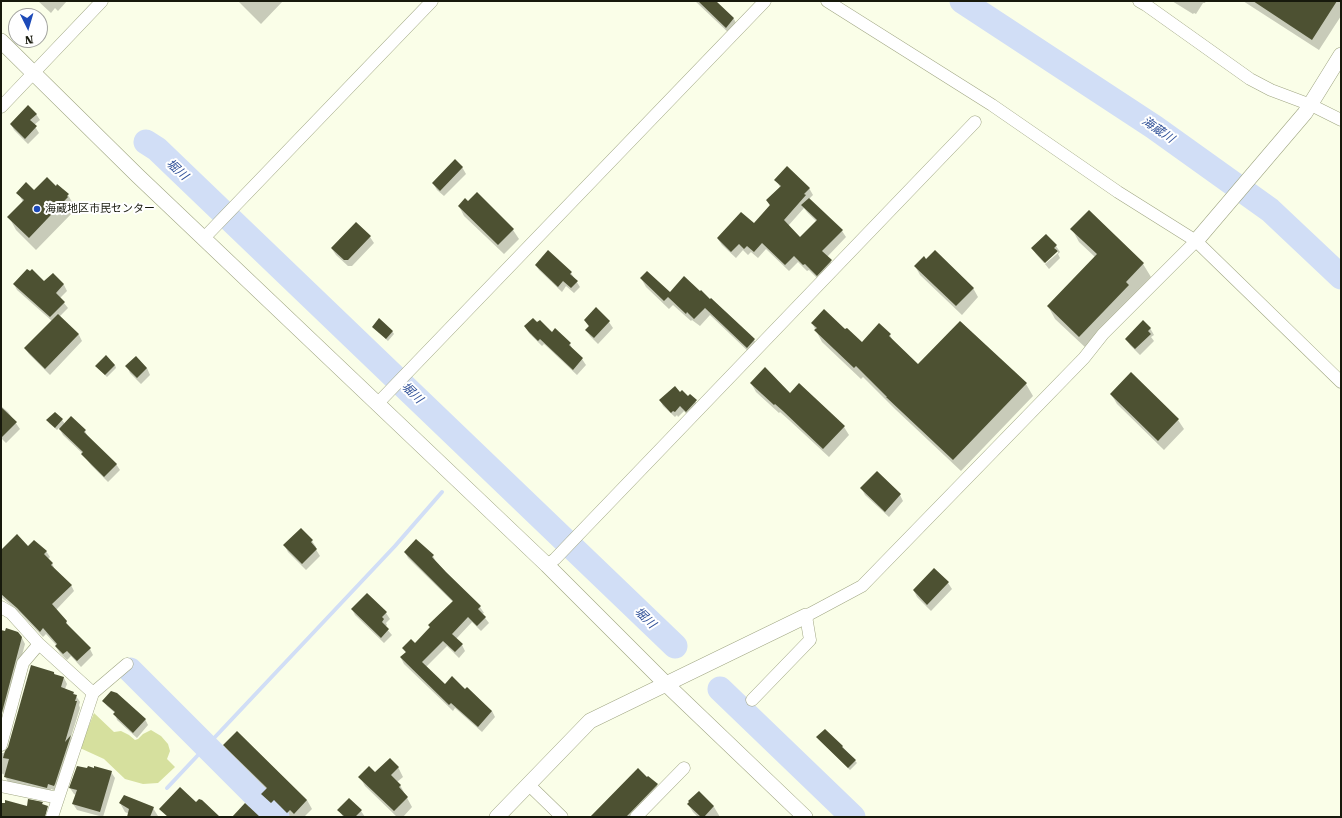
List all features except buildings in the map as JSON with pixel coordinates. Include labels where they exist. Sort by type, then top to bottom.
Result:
[{"type":"street","points":[[1,107],[6,96],[33,73],[102,1]]},
{"type":"street","points":[[203,239],[432,1]]},
{"type":"street","points":[[382,399],[765,1]]},
{"type":"street","points":[[827,1],[992,105],[1118,192],[1196,241],[1341,382]]},
{"type":"street","points":[[1145,2],[1250,79],[1308,109],[1341,120]]},
{"type":"street","points":[[1,41],[203,239],[382,399],[551,562],[666,684],[805,817]]},
{"type":"street","points":[[497,817],[590,721],[806,616],[862,586],[1084,358],[1103,334],[1196,241],[1308,109],[1341,55]]},
{"type":"street","points":[[551,562],[975,122]]},
{"type":"street","points":[[1,607],[10,613],[39,644],[93,693]]},
{"type":"street","points":[[752,700],[810,640],[806,616]]},
{"type":"street","points":[[1,745],[4,725],[23,663],[39,644]]},
{"type":"street","points":[[52,817],[93,693],[127,664]]},
{"type":"street","points":[[636,817],[684,768]]},
{"type":"street","points":[[528,784],[562,817]]},
{"type":"street","points":[[1,786],[58,798]]},
{"type":"green space","points":[[94,713],[114,732],[121,731],[135,740],[151,730],[161,736],[168,744],[170,751],[167,759],[175,767],[158,783],[143,784],[125,779],[104,759],[80,748]]},
{"type":"waterway","name":"海蔵川","points":[[962,1],[1154,127],[1270,210],[1341,277]]},
{"type":"waterway","name":"堀川","points":[[146,142],[157,149],[675,646]]},
{"type":"waterway","points":[[167,788],[395,546],[442,492]]},
{"type":"waterway","points":[[130,670],[277,817]]},
{"type":"waterway","name":"堀川","points":[[720,689],[853,817]]},
{"type":"place","name":"海蔵地区市民センター","points":[[37,209]]}]
